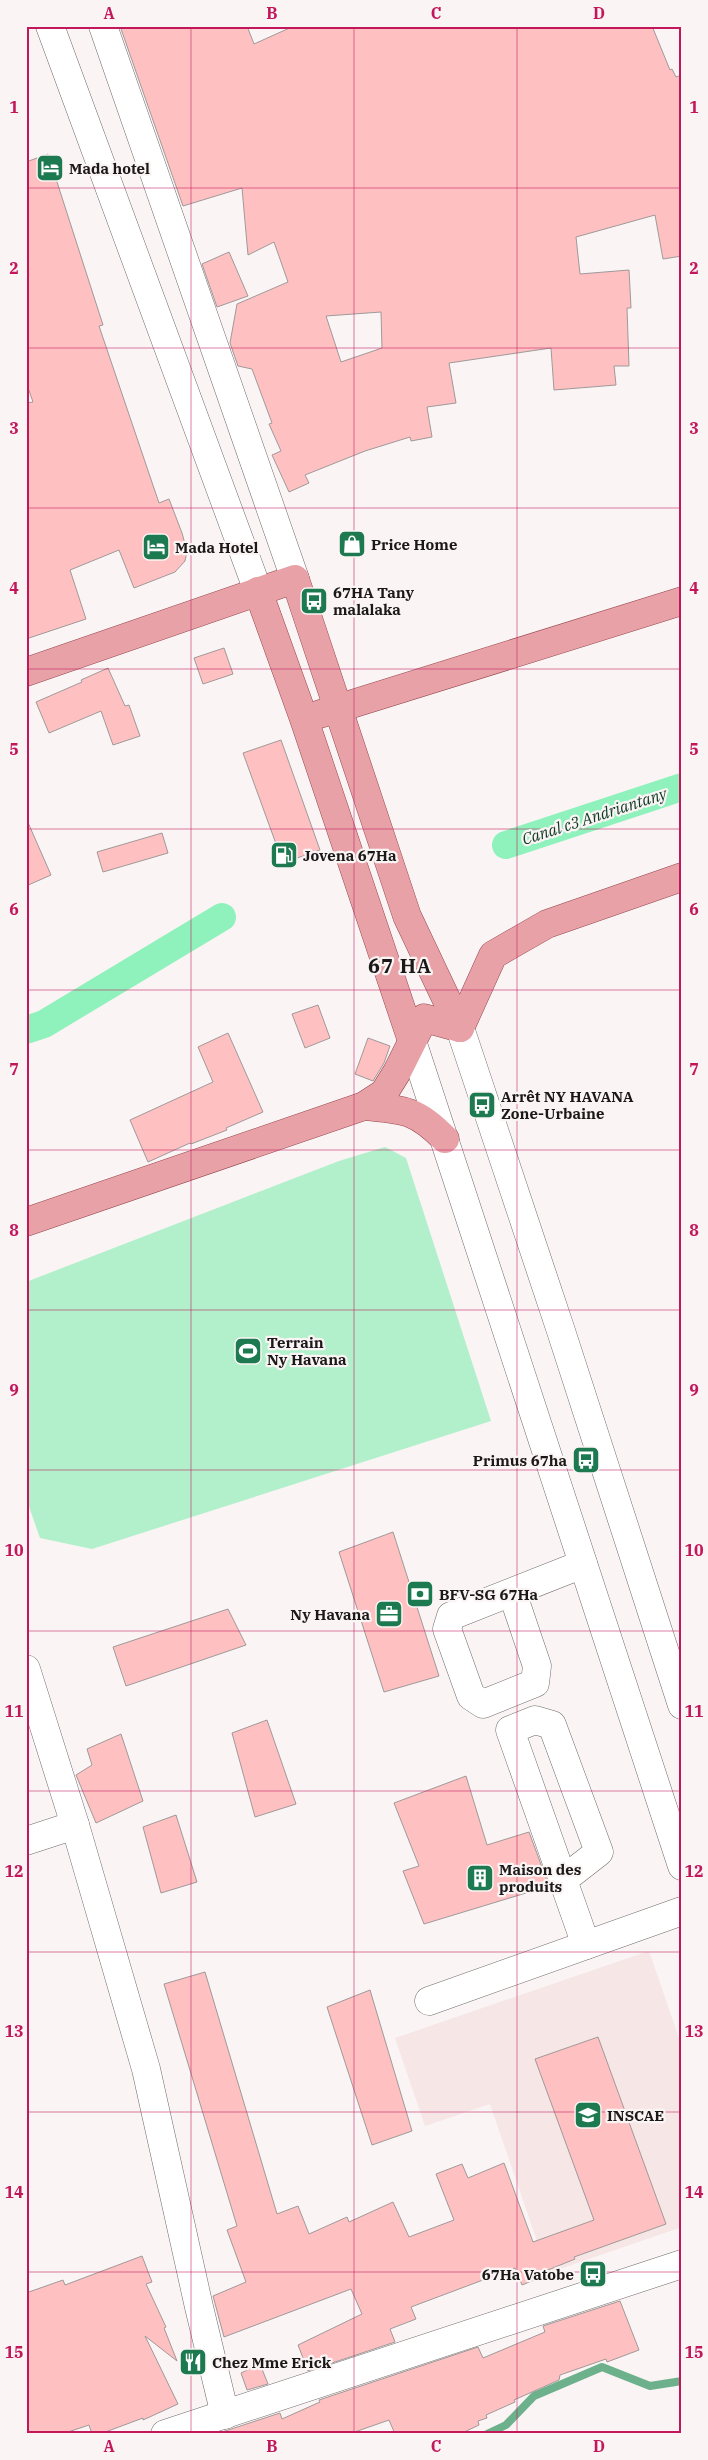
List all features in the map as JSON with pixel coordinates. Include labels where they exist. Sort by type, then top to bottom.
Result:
[{"type":"main road","points":[[26,672],[295,579],[407,916],[460,1028]]},
{"type":"main road","points":[[258,591],[304,719],[412,1041]]},
{"type":"main road","points":[[304,719],[682,602]]},
{"type":"main road","points":[[460,1028],[494,955],[547,924],[682,877]]},
{"type":"main road","points":[[26,1222],[364,1106],[384,1093],[397,1072],[424,1018],[460,1028]]},
{"type":"main road","points":[[364,1106],[402,1110],[427,1121],[444,1139]]},
{"type":"street","points":[[50,26],[258,591]]},
{"type":"street","points":[[103,26],[295,579]]},
{"type":"street","points":[[460,1028],[682,1704]]},
{"type":"street","points":[[412,1041],[682,1866]]},
{"type":"street","points":[[512,1592],[583,1564]]},
{"type":"street","points":[[26,1669],[75,1825],[146,2069],[225,2415]]},
{"type":"street","points":[[563,1880],[599,1852],[552,1725],[535,1720],[510,1730],[563,1880],[586,1945]]},
{"type":"street","points":[[26,1841],[75,1825]]},
{"type":"street","points":[[429,2001],[682,1911]]},
{"type":"street","points":[[165,2434],[682,2264]]},
{"type":"shaded area","name":"INSCAE","points":[[649,1951],[682,2047],[682,2227],[548,2273],[490,2104],[425,2126],[395,2038]]},
{"type":"green space","name":"Terrain Ny Havana","points":[[385,1147],[406,1158],[491,1421],[92,1549],[40,1538],[26,1498],[26,1282],[339,1161]]},
{"type":"building","points":[[120,26],[247,26],[254,44],[294,26],[652,26],[670,70],[672,69],[676,77],[682,75],[682,256],[663,259],[655,215],[576,237],[580,274],[629,270],[631,308],[627,308],[629,366],[614,366],[616,385],[554,390],[551,348],[449,363],[456,403],[427,407],[432,437],[411,441],[410,437],[365,451],[305,475],[309,483],[289,492],[272,455],[281,451],[269,424],[272,423],[252,369],[238,366],[230,343],[237,304],[288,282],[274,242],[248,255],[242,188],[183,206]],"holes":[[[381,312],[382,348],[341,362],[326,316]]]},
{"type":"building","points":[[48,154],[103,325],[99,326],[159,503],[169,499],[187,551],[185,561],[175,572],[134,588],[119,550],[70,570],[86,619],[26,639],[26,403],[33,402],[26,382],[26,162]]},
{"type":"building","points":[[229,252],[248,296],[217,307],[202,264]]},
{"type":"building","points":[[224,648],[233,674],[203,684],[194,658]]},
{"type":"building","points":[[108,668],[125,706],[129,705],[140,736],[113,745],[101,711],[49,733],[36,702],[82,682],[81,680]]},
{"type":"building","points":[[281,740],[320,850],[283,863],[243,753]]},
{"type":"building","points":[[26,818],[51,875],[26,886]]},
{"type":"building","points":[[162,833],[168,853],[103,872],[97,852]]},
{"type":"building","points":[[318,1005],[330,1038],[305,1048],[292,1014]]},
{"type":"building","points":[[228,1033],[263,1112],[226,1128],[227,1130],[190,1143],[148,1162],[130,1120],[213,1082],[198,1047]]},
{"type":"building","points":[[368,1038],[390,1046],[384,1063],[373,1081],[355,1074]]},
{"type":"building","name":"Ny Havana","points":[[393,1532],[439,1676],[384,1692],[339,1552]]},
{"type":"building","points":[[228,1609],[246,1645],[126,1686],[113,1647]]},
{"type":"building","points":[[267,1720],[296,1804],[255,1817],[232,1733]]},
{"type":"building","points":[[121,1734],[143,1801],[96,1823],[76,1775],[92,1765],[87,1749]]},
{"type":"building","points":[[466,1776],[487,1845],[529,1832],[549,1886],[424,1924],[403,1871],[419,1866],[394,1803]]},
{"type":"building","points":[[176,1815],[197,1882],[161,1893],[143,1827]]},
{"type":"building","points":[[205,1972],[277,2214],[298,2206],[309,2234],[347,2217],[349,2222],[393,2202],[409,2237],[454,2220],[436,2174],[462,2164],[468,2178],[504,2163],[533,2242],[594,2220],[535,2059],[598,2037],[666,2224],[574,2257],[575,2259],[543,2272],[544,2276],[522,2285],[515,2268],[411,2307],[416,2319],[390,2329],[395,2342],[308,2371],[298,2345],[362,2314],[351,2289],[224,2337],[213,2296],[246,2282],[227,2230],[237,2226],[164,1984]]},
{"type":"building","points":[[370,1990],[412,2131],[372,2145],[327,2007]]},
{"type":"building","points":[[142,2256],[152,2282],[146,2284],[166,2327],[164,2328],[177,2361],[145,2336],[178,2404],[143,2420],[143,2418],[100,2434],[92,2434],[89,2425],[62,2434],[26,2434],[26,2293],[63,2280],[65,2285]]},
{"type":"building","points":[[620,2301],[639,2350],[607,2362],[606,2359],[560,2375],[559,2380],[486,2415],[487,2418],[478,2421],[479,2425],[460,2434],[395,2434],[389,2420],[349,2434],[216,2434],[280,2413],[282,2419],[320,2402],[319,2400],[478,2347],[483,2358],[545,2332],[543,2326]]},
{"type":"building","points":[[260,2364],[268,2384],[247,2390],[241,2373]]},
{"type":"waterway","name":"Canal c3 Andriantany","points":[[506,845],[682,787]]},
{"type":"waterway","points":[[26,1030],[44,1024],[222,917]]},
{"type":"waterway","points":[[487,2434],[506,2425],[534,2396],[602,2367],[650,2386],[682,2381]]},
{"type":"place","name":"Mada hotel","points":[[50,168]]},
{"type":"place","name":"Price Home","points":[[352,544]]},
{"type":"place","name":"Mada Hotel","points":[[156,547]]},
{"type":"place","name":"67HA Tany malalaka","points":[[314,601]]},
{"type":"place","name":"Jovena 67Ha","points":[[284,855]]},
{"type":"place","name":"Arrêt NY HAVANA Zone-Urbaine","points":[[482,1105]]},
{"type":"place","name":"Terrain Ny Havana","points":[[248,1351]]},
{"type":"place","name":"Primus 67ha","points":[[586,1460]]},
{"type":"place","name":"BFV-SG 67Ha","points":[[420,1594]]},
{"type":"place","name":"Ny Havana","points":[[389,1614]]},
{"type":"place","name":"Maison des produits","points":[[480,1878]]},
{"type":"place","name":"INSCAE","points":[[588,2115]]},
{"type":"place","name":"67Ha Vatobe","points":[[593,2274]]},
{"type":"place","name":"Chez Mme Erick","points":[[193,2362]]},
{"type":"district","name":"67 HA","points":[[400,965]]}]
